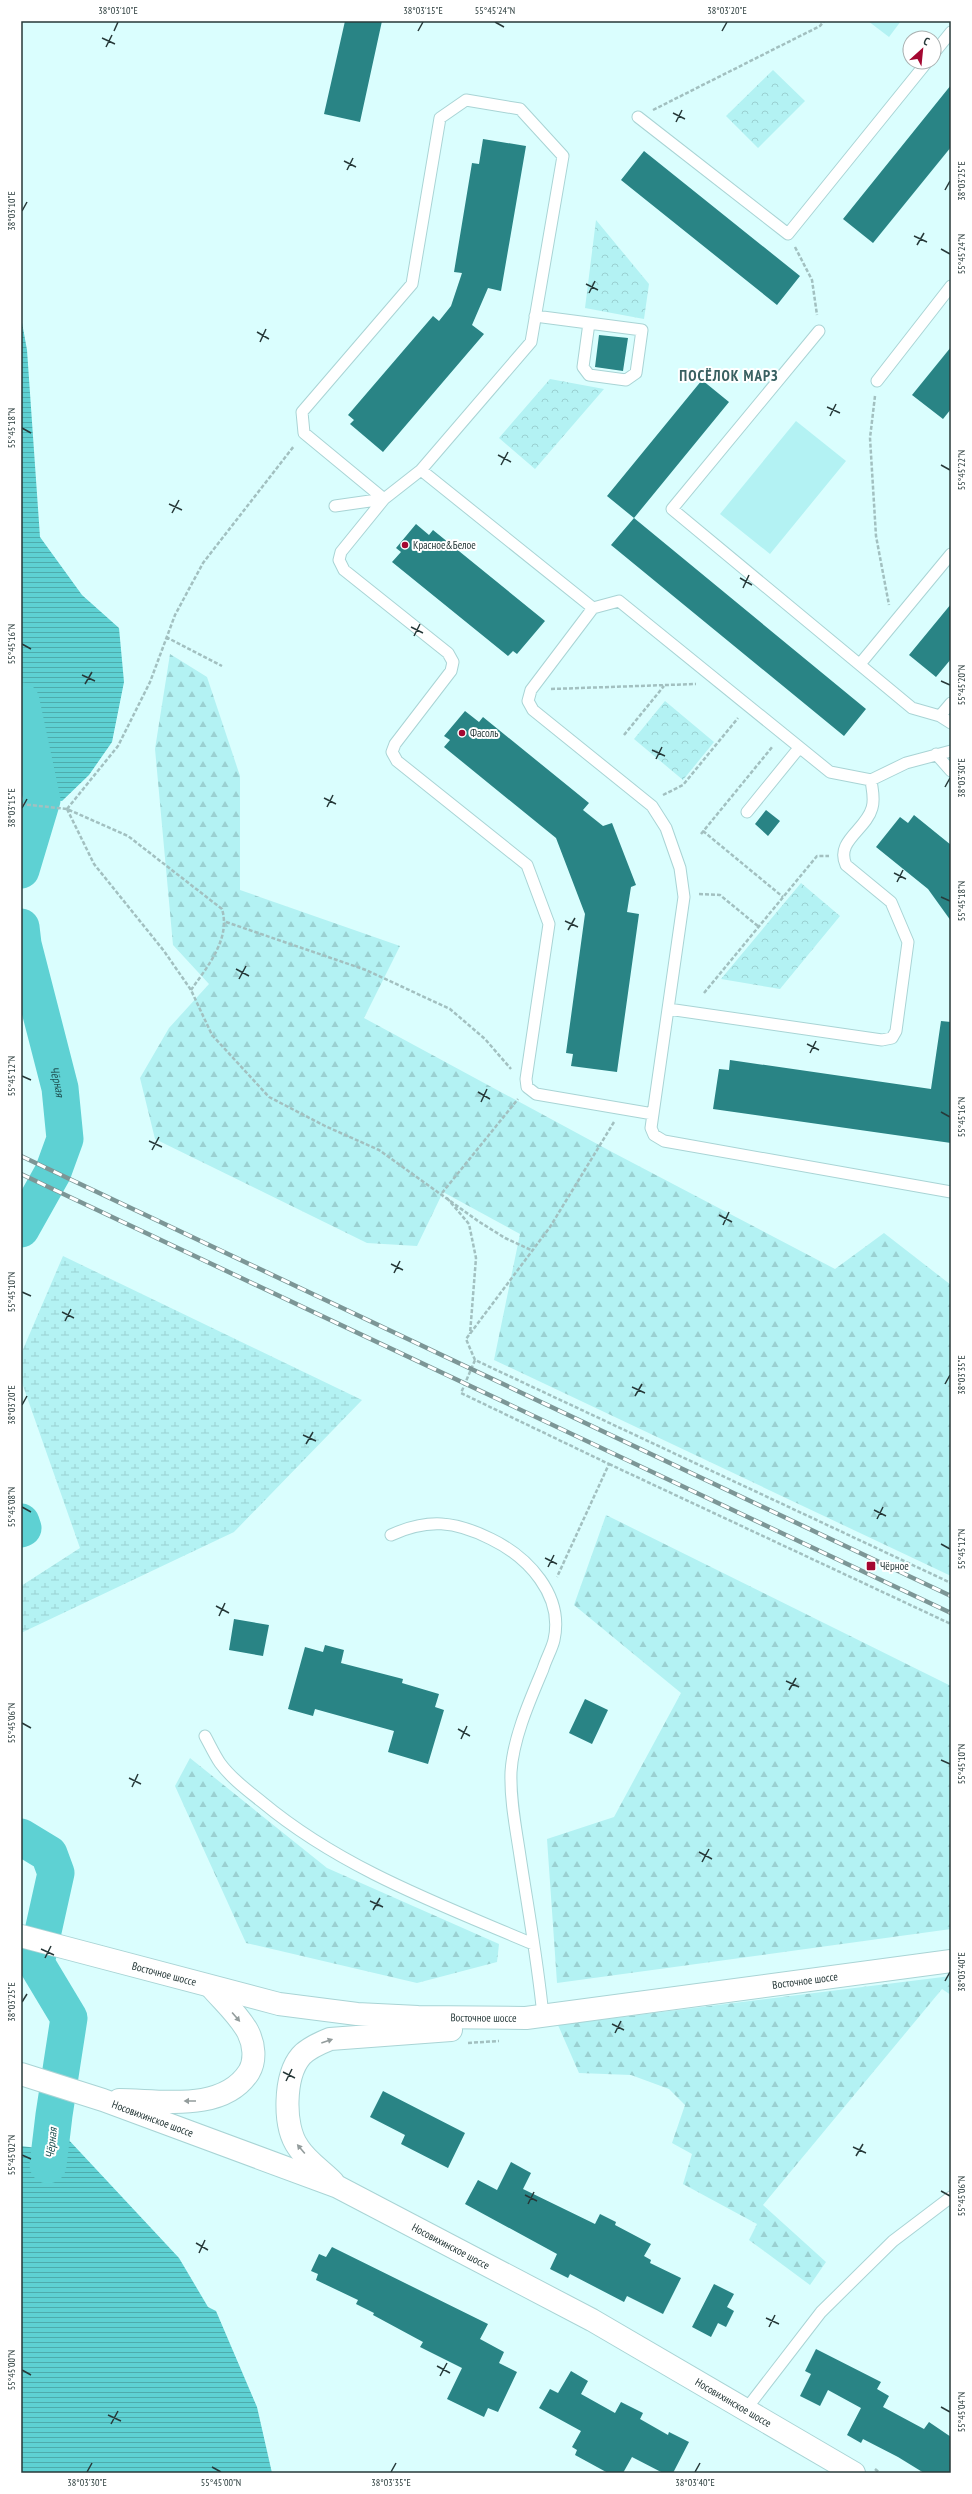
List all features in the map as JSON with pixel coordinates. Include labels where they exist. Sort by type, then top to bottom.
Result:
[{"type":"main road","name":"Восточное шоссе","points":[[21,1936],[278,2004],[503,2030],[543,2016],[951,1961]]},
{"type":"main road","points":[[103,2100],[210,2099],[233,2089],[244,2080],[251,2068],[254,2055],[252,2043],[240,2021],[211,1987]]},
{"type":"main road","points":[[338,2187],[298,2147],[291,2132],[287,2103],[293,2072],[301,2056],[314,2046],[330,2039],[468,2029],[503,2030]]},
{"type":"main road","name":"Носовихинское шоссе","points":[[21,2074],[103,2100],[338,2187],[592,2320],[746,2408],[854,2473]]},
{"type":"lane","points":[[942,43],[951,32]]},
{"type":"lane","points":[[638,117],[788,234],[921,70]]},
{"type":"lane","points":[[384,499],[304,433],[302,412],[412,284],[440,118],[466,100],[520,109],[563,156],[531,342],[421,470],[384,499],[341,552],[339,560],[344,570],[448,653],[453,662],[451,671],[394,744],[392,752],[397,760],[528,865],[549,924],[526,1079],[528,1087],[536,1094],[653,1114]]},
{"type":"lane","points":[[877,381],[951,286]]},
{"type":"lane","points":[[535,316],[589,323],[642,330],[636,373],[626,380],[589,375],[583,366],[589,323]]},
{"type":"lane","points":[[819,331],[672,509],[912,708],[940,716],[951,723]]},
{"type":"lane","points":[[421,470],[593,608]]},
{"type":"lane","points":[[335,506],[384,499]]},
{"type":"lane","points":[[860,664],[951,554]]},
{"type":"lane","points":[[951,751],[906,763],[871,780],[830,772],[619,601],[593,608],[531,690],[528,701],[533,710],[648,803],[666,828],[680,868],[684,897],[651,1128],[654,1136],[664,1141],[951,1192]]},
{"type":"lane","points":[[940,716],[951,703]]},
{"type":"lane","points":[[747,812],[799,748]]},
{"type":"lane","points":[[936,754],[951,771]]},
{"type":"lane","points":[[668,1009],[882,1040],[892,1038],[896,1031],[908,942],[891,902],[846,865],[842,856],[843,848],[868,818],[872,809],[873,801],[871,780]]},
{"type":"lane","points":[[391,1535],[425,1523],[462,1526],[497,1542],[512,1551],[536,1573],[549,1594],[553,1604],[554,1640],[523,1720],[511,1772],[515,1826],[543,2016]]},
{"type":"lane","points":[[205,1736],[220,1763],[245,1789],[276,1814],[313,1839],[356,1865],[403,1889],[533,1944]]},
{"type":"lane","points":[[746,2408],[821,2312],[893,2241],[951,2197]]},
{"type":"path","points":[[638,117],[820,26],[824,21]]},
{"type":"path","points":[[788,234],[812,280],[819,331]]},
{"type":"path","points":[[877,381],[870,438],[875,521],[882,573],[893,624]]},
{"type":"path","points":[[67,809],[118,746],[150,682],[175,615],[203,563],[304,433]]},
{"type":"path","points":[[166,637],[222,666]]},
{"type":"path","points":[[531,690],[703,684]]},
{"type":"path","points":[[624,735],[664,686]]},
{"type":"path","points":[[648,803],[683,785],[741,715]]},
{"type":"path","points":[[700,834],[775,743]]},
{"type":"path","points":[[21,804],[67,809],[128,836],[222,909],[226,922],[216,952],[191,990]]},
{"type":"path","points":[[67,809],[94,864],[164,951],[191,990],[212,1035],[269,1097],[325,1126],[378,1150],[505,1238],[532,1250]]},
{"type":"path","points":[[703,831],[783,897]]},
{"type":"path","points":[[704,993],[817,856],[842,856]]},
{"type":"path","points":[[684,897],[706,892],[720,895],[759,927]]},
{"type":"path","points":[[226,922],[366,970],[450,1009],[485,1039],[528,1087],[442,1193]]},
{"type":"path","points":[[620,1108],[609,1133],[550,1227],[466,1339],[475,1360],[951,1584]]},
{"type":"path","points":[[442,1193],[469,1224],[476,1258],[470,1334]]},
{"type":"path","points":[[475,1360],[461,1393],[951,1624]]},
{"type":"path","points":[[549,1594],[609,1464]]},
{"type":"path","points":[[466,2043],[503,2030]]},
{"type":"green space","points":[[868,21],[901,21],[889,37]]},
{"type":"green space","points":[[773,70],[805,101],[758,148],[726,116]]},
{"type":"green space","points":[[596,220],[649,284],[644,319],[585,308]]},
{"type":"green space","points":[[550,379],[604,389],[535,469],[499,438]]},
{"type":"green space","points":[[796,421],[846,461],[770,554],[720,514]]},
{"type":"green space","points":[[170,654],[207,677],[240,776],[240,890],[400,946],[364,1018],[612,1152],[835,1269],[884,1233],[951,1285],[951,1576],[494,1360],[520,1234],[443,1192],[417,1246],[367,1243],[155,1139],[140,1078],[169,1028],[209,984],[173,945],[155,749]]},
{"type":"green space","points":[[665,701],[714,742],[683,780],[634,739]]},
{"type":"green space","points":[[801,883],[840,916],[780,989],[721,979]]},
{"type":"green space","points":[[63,1256],[362,1400],[234,1532],[21,1633],[21,1586],[80,1548],[21,1380],[21,1354]]},
{"type":"green space","points":[[606,1515],[951,1686],[951,1929],[557,1983],[547,1839],[614,1817],[681,1693],[574,1605]]},
{"type":"green space","points":[[190,1758],[327,1868],[499,1944],[497,1962],[417,1983],[246,1943],[175,1786]]},
{"type":"green space","points":[[951,1976],[951,1995],[942,1989],[763,2205],[826,2262],[810,2285],[749,2240],[757,2224],[683,2184],[692,2154],[672,2143],[685,2105],[669,2089],[631,2075],[579,2073],[558,2025]]},
{"type":"water","points":[[21,317],[27,350],[40,537],[82,595],[119,628],[124,682],[112,742],[89,775],[62,801],[29,799],[21,793]]},
{"type":"water","points":[[54,2115],[66,2137],[179,2258],[208,2307],[216,2311],[257,2407],[272,2473],[21,2473],[21,2146],[37,2148],[37,2130]]},
{"type":"building","points":[[345,21],[382,21],[360,122],[324,114]]},
{"type":"building","points":[[951,85],[951,147],[873,243],[843,219]]},
{"type":"building","points":[[483,139],[526,146],[501,291],[488,288],[472,325],[484,334],[383,452],[350,424],[354,420],[348,415],[433,316],[439,321],[451,306],[462,273],[454,272],[472,163],[479,164]]},
{"type":"building","points":[[644,151],[800,276],[777,305],[621,180]]},
{"type":"building","points":[[599,335],[628,338],[623,371],[595,367]]},
{"type":"building","points":[[951,347],[951,409],[943,419],[912,395]]},
{"type":"building","points":[[702,380],[729,402],[634,518],[607,496]]},
{"type":"building","points":[[634,518],[866,709],[844,736],[611,545]]},
{"type":"building","points":[[416,524],[429,535],[433,530],[545,621],[517,654],[513,651],[508,656],[392,562],[401,552],[396,548]]},
{"type":"building","points":[[951,604],[951,659],[936,677],[909,655]]},
{"type":"building","points":[[465,711],[479,722],[483,717],[589,803],[583,810],[603,826],[612,823],[636,885],[631,887],[627,912],[639,914],[617,1072],[571,1066],[573,1054],[566,1053],[585,914],[556,838],[444,747],[450,740],[444,736]]},
{"type":"building","points":[[766,810],[780,821],[768,836],[755,824]]},
{"type":"building","points":[[914,815],[951,845],[951,921],[928,889],[876,847],[900,817],[908,823]]},
{"type":"building","points":[[941,1021],[951,1022],[951,1143],[713,1109],[719,1069],[729,1070],[730,1060],[931,1089]]},
{"type":"building","points":[[234,1619],[269,1625],[263,1656],[229,1650]]},
{"type":"building","points":[[325,1645],[344,1650],[341,1663],[403,1679],[402,1683],[439,1694],[435,1707],[444,1710],[428,1764],[388,1752],[394,1731],[315,1709],[313,1716],[288,1709],[305,1647],[323,1652]]},
{"type":"building","points":[[585,1699],[608,1710],[592,1744],[569,1733]]},
{"type":"building","points":[[383,2091],[465,2133],[448,2168],[401,2144],[405,2135],[370,2117]]},
{"type":"building","points":[[511,2162],[531,2173],[523,2189],[595,2224],[600,2214],[616,2222],[615,2225],[651,2244],[644,2256],[651,2260],[650,2263],[681,2278],[663,2314],[627,2296],[624,2302],[570,2274],[568,2278],[550,2269],[557,2254],[465,2204],[478,2180],[497,2190]]},
{"type":"building","points":[[332,2247],[488,2324],[480,2339],[504,2352],[499,2363],[517,2372],[498,2412],[488,2408],[484,2417],[447,2399],[462,2368],[420,2347],[423,2342],[373,2315],[374,2313],[356,2304],[358,2300],[316,2280],[318,2274],[311,2271],[319,2254],[326,2257]]},
{"type":"building","points":[[714,2284],[734,2294],[727,2307],[734,2311],[726,2327],[718,2323],[711,2337],[692,2327]]},
{"type":"building","points":[[816,2349],[881,2382],[877,2389],[889,2396],[883,2407],[924,2429],[929,2422],[951,2437],[951,2473],[924,2473],[898,2457],[863,2439],[861,2443],[847,2435],[861,2408],[828,2390],[820,2406],[800,2396],[811,2374],[805,2371]]},
{"type":"building","points":[[571,2371],[588,2381],[581,2394],[615,2413],[621,2402],[643,2413],[640,2419],[668,2435],[669,2432],[689,2442],[673,2473],[663,2473],[632,2457],[623,2473],[608,2473],[575,2455],[577,2450],[572,2447],[581,2431],[539,2408],[550,2389],[558,2393]]},
{"type":"waterway","name":"Чёрная","points":[[21,701],[42,800],[21,870]]},
{"type":"waterway","name":"Чёрная","points":[[21,927],[23,944],[60,1088],[65,1139],[53,1172],[21,1229]]},
{"type":"waterway","name":"Чёрная","points":[[21,1522],[23,1528],[21,1529]]},
{"type":"waterway","name":"Чёрная","points":[[21,1837],[49,1854],[56,1873],[36,1963],[69,2018],[48,2165]]},
{"type":"railway","points":[[21,1156],[951,1596]]},
{"type":"railway","points":[[21,1174],[951,1613]]},
{"type":"place","name":"Красное&Белое","points":[[405,545]]},
{"type":"place","name":"Фасоль","points":[[462,733]]},
{"type":"place","name":"Чёрное","points":[[871,1566]]},
{"type":"district","name":"ПОСЁЛОК МАРЗ","points":[[729,375]]}]
